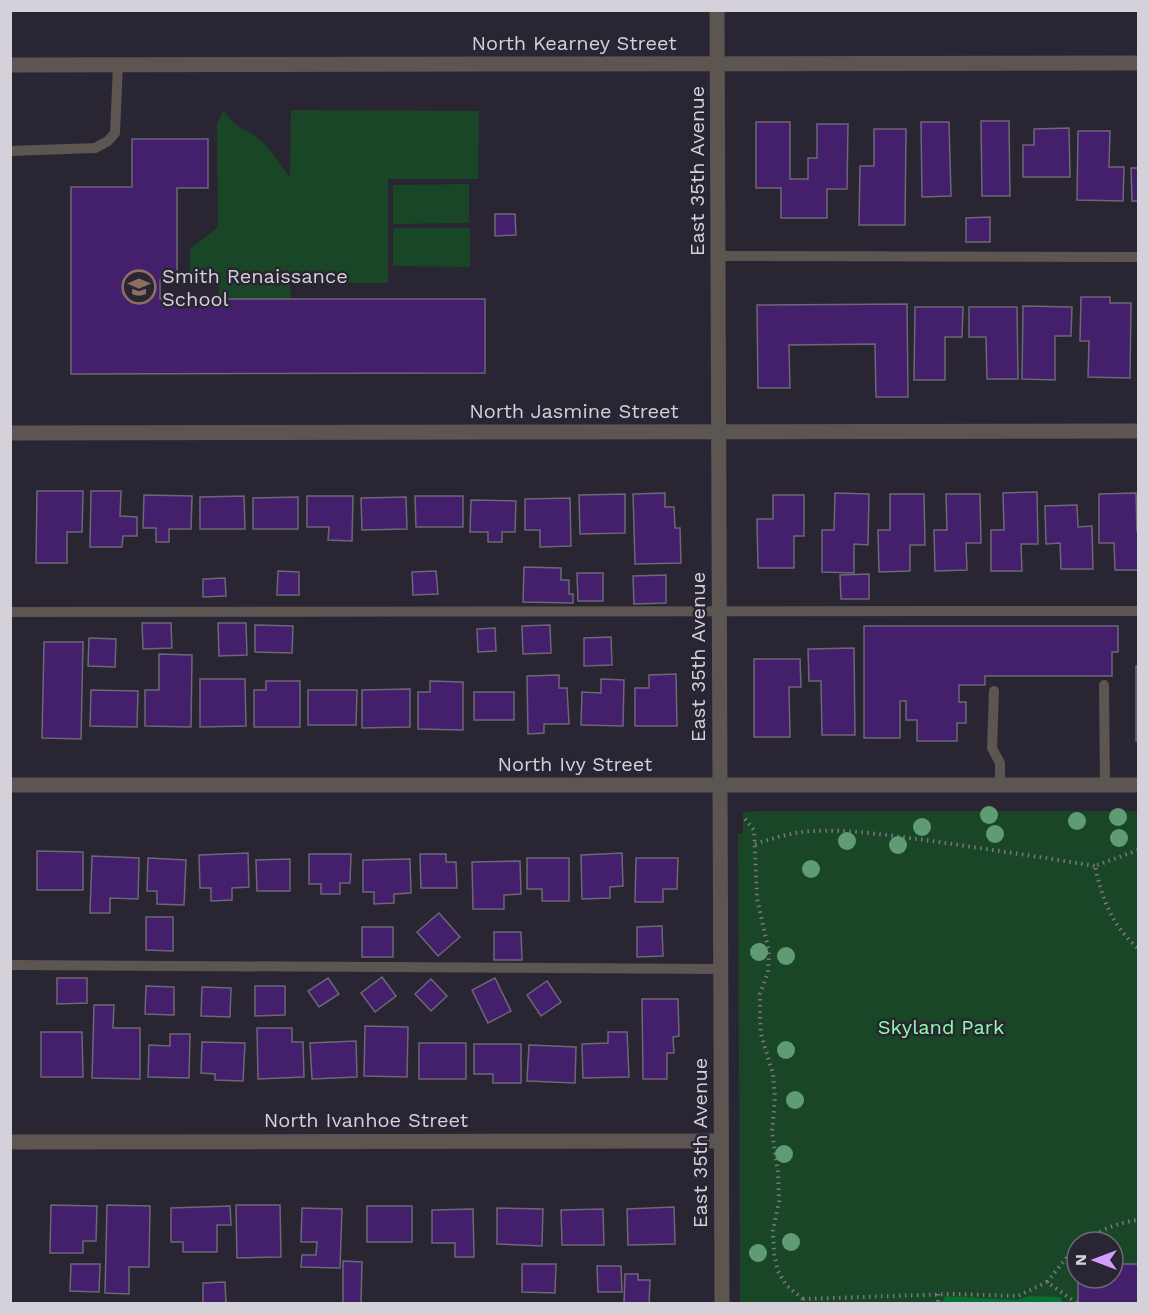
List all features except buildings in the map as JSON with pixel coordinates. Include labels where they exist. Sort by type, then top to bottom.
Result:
[{"type":"street","name":"East 35th Avenue","points":[[717,10],[722,1304]]},
{"type":"street","name":"North Kearney Street","points":[[10,65],[1138,63]]},
{"type":"street","name":"North Jasmine Street","points":[[10,433],[1138,430]]},
{"type":"street","name":"North Ivy Street","points":[[10,785],[1138,785]]},
{"type":"street","name":"North Ivanhoe Street","points":[[10,1142],[721,1140]]},
{"type":"lane","points":[[10,151],[95,148],[108,141],[115,133],[118,65]]},
{"type":"lane","points":[[718,256],[1138,257]]},
{"type":"lane","points":[[10,612],[1138,611]]},
{"type":"lane","points":[[1104,685],[1105,785]]},
{"type":"lane","points":[[994,691],[992,748],[1000,763],[1000,785]]},
{"type":"lane","points":[[10,965],[720,969]]},
{"type":"path","points":[[745,819],[754,830],[757,898],[769,952],[768,972],[760,994],[760,1019],[761,1034],[773,1074],[775,1098],[772,1132],[778,1173],[778,1201],[773,1231],[774,1252],[778,1270],[786,1285],[801,1301],[938,1294],[1018,1296],[1047,1282],[1065,1260]]},
{"type":"path","points":[[755,844],[784,835],[813,831],[848,831],[1095,866],[1138,850]]},
{"type":"path","points":[[1095,866],[1100,889],[1109,912],[1127,938],[1138,948]]},
{"type":"path","points":[[1105,1230],[1138,1220]]},
{"type":"path","points":[[1047,1282],[1078,1304]]},
{"type":"path","points":[[938,1294],[938,1304]]},
{"type":"green space","points":[[224,109],[235,124],[264,143],[290,178],[291,110],[479,111],[478,179],[388,179],[388,283],[290,283],[291,299],[219,299],[219,286],[190,274],[190,249],[218,227],[217,124]]},
{"type":"green space","points":[[469,184],[469,223],[393,224],[393,185]]},
{"type":"green space","points":[[393,228],[470,228],[470,267],[393,266]]},
{"type":"green space","name":"Skyland Park","points":[[758,811],[1138,811],[1138,1303],[740,1303],[738,834],[743,833],[743,812]]},
{"type":"green space","points":[[945,1296],[1016,1300],[1031,1296],[1060,1297],[1063,1303],[942,1303]]},
{"type":"place","name":"Smith Renaissance School","points":[[139,287]]}]
